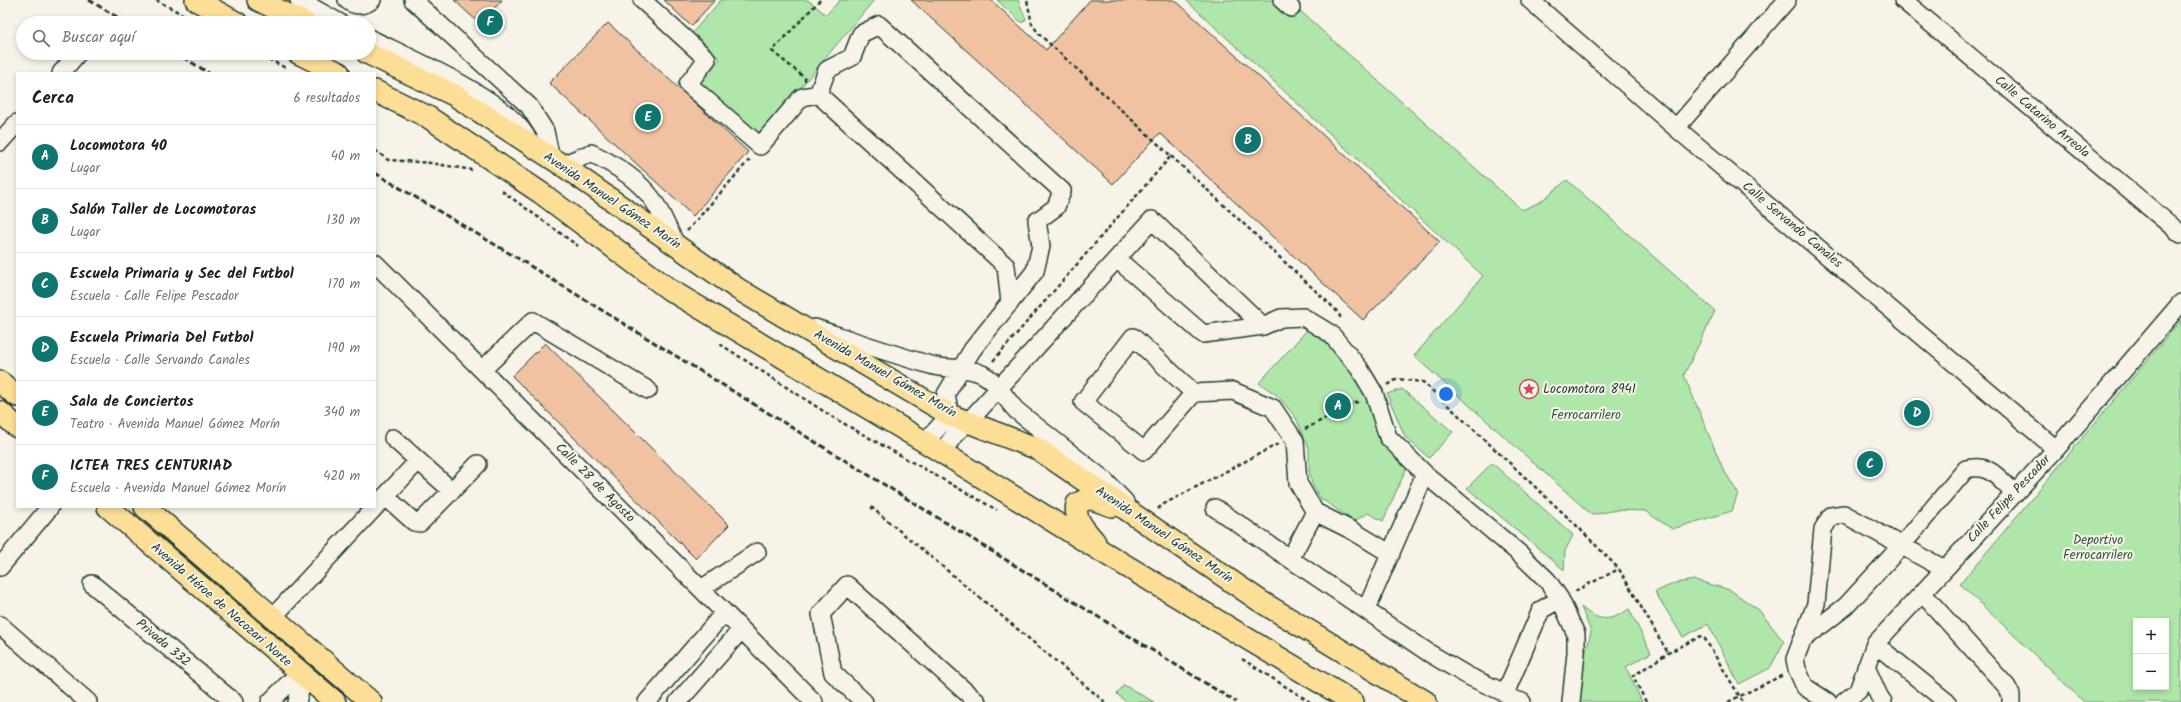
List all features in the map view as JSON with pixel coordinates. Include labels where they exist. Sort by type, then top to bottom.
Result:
[{"type":"main road","points":[[258,0],[291,16]]},
{"type":"main road","points":[[192,8],[216,16]]},
{"type":"main road","name":"Avenida Manuel Gómez Morín","points":[[376,57],[454,95],[556,162],[676,244],[738,290],[960,418],[1038,449],[1260,601],[1426,702]]},
{"type":"main road","points":[[294,62],[335,72]]},
{"type":"main road","points":[[376,91],[428,117],[521,180],[670,290],[933,447],[1103,552],[1353,702]]},
{"type":"main road","points":[[0,382],[16,395]]},
{"type":"main road","points":[[0,412],[16,426]]},
{"type":"main road","points":[[1103,552],[1081,525],[1076,515],[1077,504],[1082,500],[1089,498],[1108,504],[1145,522]]},
{"type":"main road","name":"Avenida Héroe de Nacozari Norte","points":[[109,508],[335,702]]},
{"type":"main road","name":"Avenida Héroe de Nacozari Norte","points":[[146,508],[371,702]]},
{"type":"street","points":[[299,0],[328,16]]},
{"type":"street","points":[[347,0],[352,4],[360,5],[372,0]]},
{"type":"street","points":[[413,0],[529,106],[545,131],[556,162],[591,153],[614,164],[654,201],[676,244]]},
{"type":"street","points":[[642,0],[707,59],[688,84],[760,146],[802,97],[818,94]]},
{"type":"street","name":"Calle Servando Canales","points":[[1530,0],[1676,128],[2056,449]]},
{"type":"street","points":[[1676,128],[1787,0]]},
{"type":"street","name":"Calle Catarino Arreola","points":[[1903,0],[2181,234]]},
{"type":"street","points":[[818,94],[827,70],[852,57],[861,34],[879,25],[1062,191],[1056,207],[1038,221],[1041,246],[1035,271],[972,350],[946,394],[960,418]]},
{"type":"street","points":[[376,41],[452,79],[496,106],[522,129],[532,147]]},
{"type":"street","points":[[62,72],[72,60]]},
{"type":"street","points":[[818,94],[1006,266],[1010,303]]},
{"type":"street","points":[[0,142],[16,124]]},
{"type":"street","points":[[933,447],[956,433],[960,418],[999,388],[1118,260],[1152,220],[1263,326]]},
{"type":"street","points":[[1118,260],[1203,334],[1263,326],[1282,318],[1303,317],[1331,334],[1359,368],[1374,393],[1388,437],[1424,474],[1520,554],[1547,580],[1560,599],[1576,634],[1576,653],[1571,702]]},
{"type":"street","name":"Calle 28 de Agosto","points":[[376,264],[814,702]]},
{"type":"street","name":"Calle Felipe Pescador","points":[[1844,702],[1858,691],[1875,644],[2056,449],[2181,303]]},
{"type":"street","points":[[482,370],[533,321],[648,390]]},
{"type":"street","points":[[795,322],[936,367],[962,369],[982,374],[999,388],[1008,403],[1103,479],[1145,522]]},
{"type":"street","points":[[1194,393],[1144,451],[1083,402],[1133,337],[1194,393],[1233,391],[1273,408],[1295,442],[1298,483],[1315,512],[1353,531],[1391,554]]},
{"type":"street","points":[[393,438],[452,491]]},
{"type":"street","points":[[376,506],[418,460]]},
{"type":"street","points":[[385,496],[414,522],[420,523],[478,464]]},
{"type":"street","points":[[1800,642],[1846,606],[1902,545],[1966,469],[1977,466],[1987,468],[2014,493]]},
{"type":"street","points":[[1366,610],[1424,474]]},
{"type":"street","points":[[0,566],[49,508]]},
{"type":"street","points":[[272,618],[374,508]]},
{"type":"street","points":[[1215,508],[1429,653],[1468,676],[1507,694],[1512,699],[1522,702]]},
{"type":"street","points":[[1290,559],[1315,512]]},
{"type":"street","points":[[1828,702],[1805,687],[1796,669],[1794,658],[1816,604],[1823,529],[1831,516],[1844,514],[1944,569]]},
{"type":"street","points":[[701,589],[757,552]]},
{"type":"street","name":"Privada 332","points":[[92,584],[234,702]]},
{"type":"street","points":[[864,702],[832,673],[822,614],[847,585],[977,702]]},
{"type":"street","points":[[1923,594],[2007,686],[2011,695],[2011,702]]},
{"type":"street","points":[[1507,694],[1507,689],[1541,610],[1560,599]]},
{"type":"street","points":[[647,702],[724,613]]},
{"type":"street","points":[[0,625],[88,702]]},
{"type":"street","points":[[678,702],[741,630]]},
{"type":"street","points":[[1875,644],[1947,702]]},
{"type":"street","points":[[1866,666],[1879,696],[1884,702]]},
{"type":"street","points":[[270,702],[302,674]]},
{"type":"street","points":[[297,702],[302,674]]},
{"type":"path","points":[[156,0],[192,8]]},
{"type":"path","points":[[802,97],[805,78],[772,51],[820,0]]},
{"type":"path","points":[[1027,0],[1032,24],[1039,34],[1335,308],[1340,316],[1340,325],[1331,334]]},
{"type":"path","points":[[676,244],[760,146]]},
{"type":"path","points":[[376,151],[388,160],[431,163],[475,171]]},
{"type":"path","points":[[982,374],[1171,156]]},
{"type":"path","points":[[549,226],[581,248]]},
{"type":"path","points":[[715,340],[834,418],[1003,514]]},
{"type":"path","points":[[871,507],[1105,702]]},
{"type":"path","points":[[1560,599],[1619,569]]},
{"type":"path","points":[[1646,615],[1668,653]]},
{"type":"path","points":[[1646,702],[1633,676],[1668,653],[1701,636],[1705,639],[1742,702]]},
{"type":"path","points":[[1237,656],[1310,702]]},
{"type":"path","points":[[1728,702],[1796,669]]},
{"type":"green space","points":[[721,0],[808,0],[826,15],[840,0],[874,0],[761,135],[700,83],[720,59],[692,33]]},
{"type":"green space","points":[[997,0],[1018,0],[1026,19],[1022,23]]},
{"type":"green space","name":"Ferrocarrilero","points":[[1186,0],[1288,0],[1522,210],[1540,202],[1567,180],[1715,311],[1684,375],[1723,469],[1738,493],[1732,511],[1672,529],[1645,511],[1616,510],[1592,515],[1414,356],[1483,276]]},
{"type":"green space","name":"Deportivo Ferrocarrilero","points":[[2181,320],[2181,702],[2084,702],[1960,584]]},
{"type":"green space","points":[[1308,329],[1332,344],[1363,381],[1407,467],[1383,521],[1368,513],[1354,521],[1320,498],[1312,484],[1309,470],[1309,448],[1296,418],[1278,396],[1259,383]]},
{"type":"green space","points":[[1402,389],[1453,432],[1429,458],[1405,437],[1387,394]]},
{"type":"green space","points":[[1492,463],[1573,535],[1565,551],[1564,570],[1467,488]]},
{"type":"green space","points":[[1695,580],[1730,590],[1759,610],[1784,642],[1770,668],[1739,684],[1708,624],[1683,637],[1655,592],[1675,583]]},
{"type":"green space","points":[[1581,607],[1599,618],[1610,618],[1629,609],[1651,653],[1626,667],[1642,702],[1579,702],[1584,659],[1591,632]]},
{"type":"green space","points":[[1124,685],[1154,702],[1126,702],[1117,694]]},
{"type":"building","points":[[454,0],[502,0],[480,24]]},
{"type":"building","points":[[664,0],[715,0],[691,26]]},
{"type":"building","points":[[911,0],[991,0],[1046,50],[1090,0],[1175,0],[1440,242],[1363,320],[1160,133],[1113,184]]},
{"type":"building","points":[[608,23],[748,152],[693,216],[549,83]]},
{"type":"building","points":[[545,343],[729,525],[696,559],[512,376]]},
{"type":"railway","points":[[89,0],[115,16]]},
{"type":"railway","points":[[188,60],[207,72]]},
{"type":"railway","points":[[376,174],[519,259],[1236,702]]},
{"type":"place","name":"ICTEA TRES CENTURIAD","points":[[490,22]]},
{"type":"place","name":"Sala de Conciertos","points":[[648,117]]},
{"type":"place","name":"Salón Taller de Locomotoras","points":[[1248,140]]},
{"type":"place","name":"Locomotora 8941","points":[[1529,389]]},
{"type":"place","name":"Locomotora 40","points":[[1338,406]]},
{"type":"place","name":"Escuela Primaria Del Futbol","points":[[1917,413]]},
{"type":"place","name":"Escuela Primaria y Sec del Futbol","points":[[1870,464]]}]
